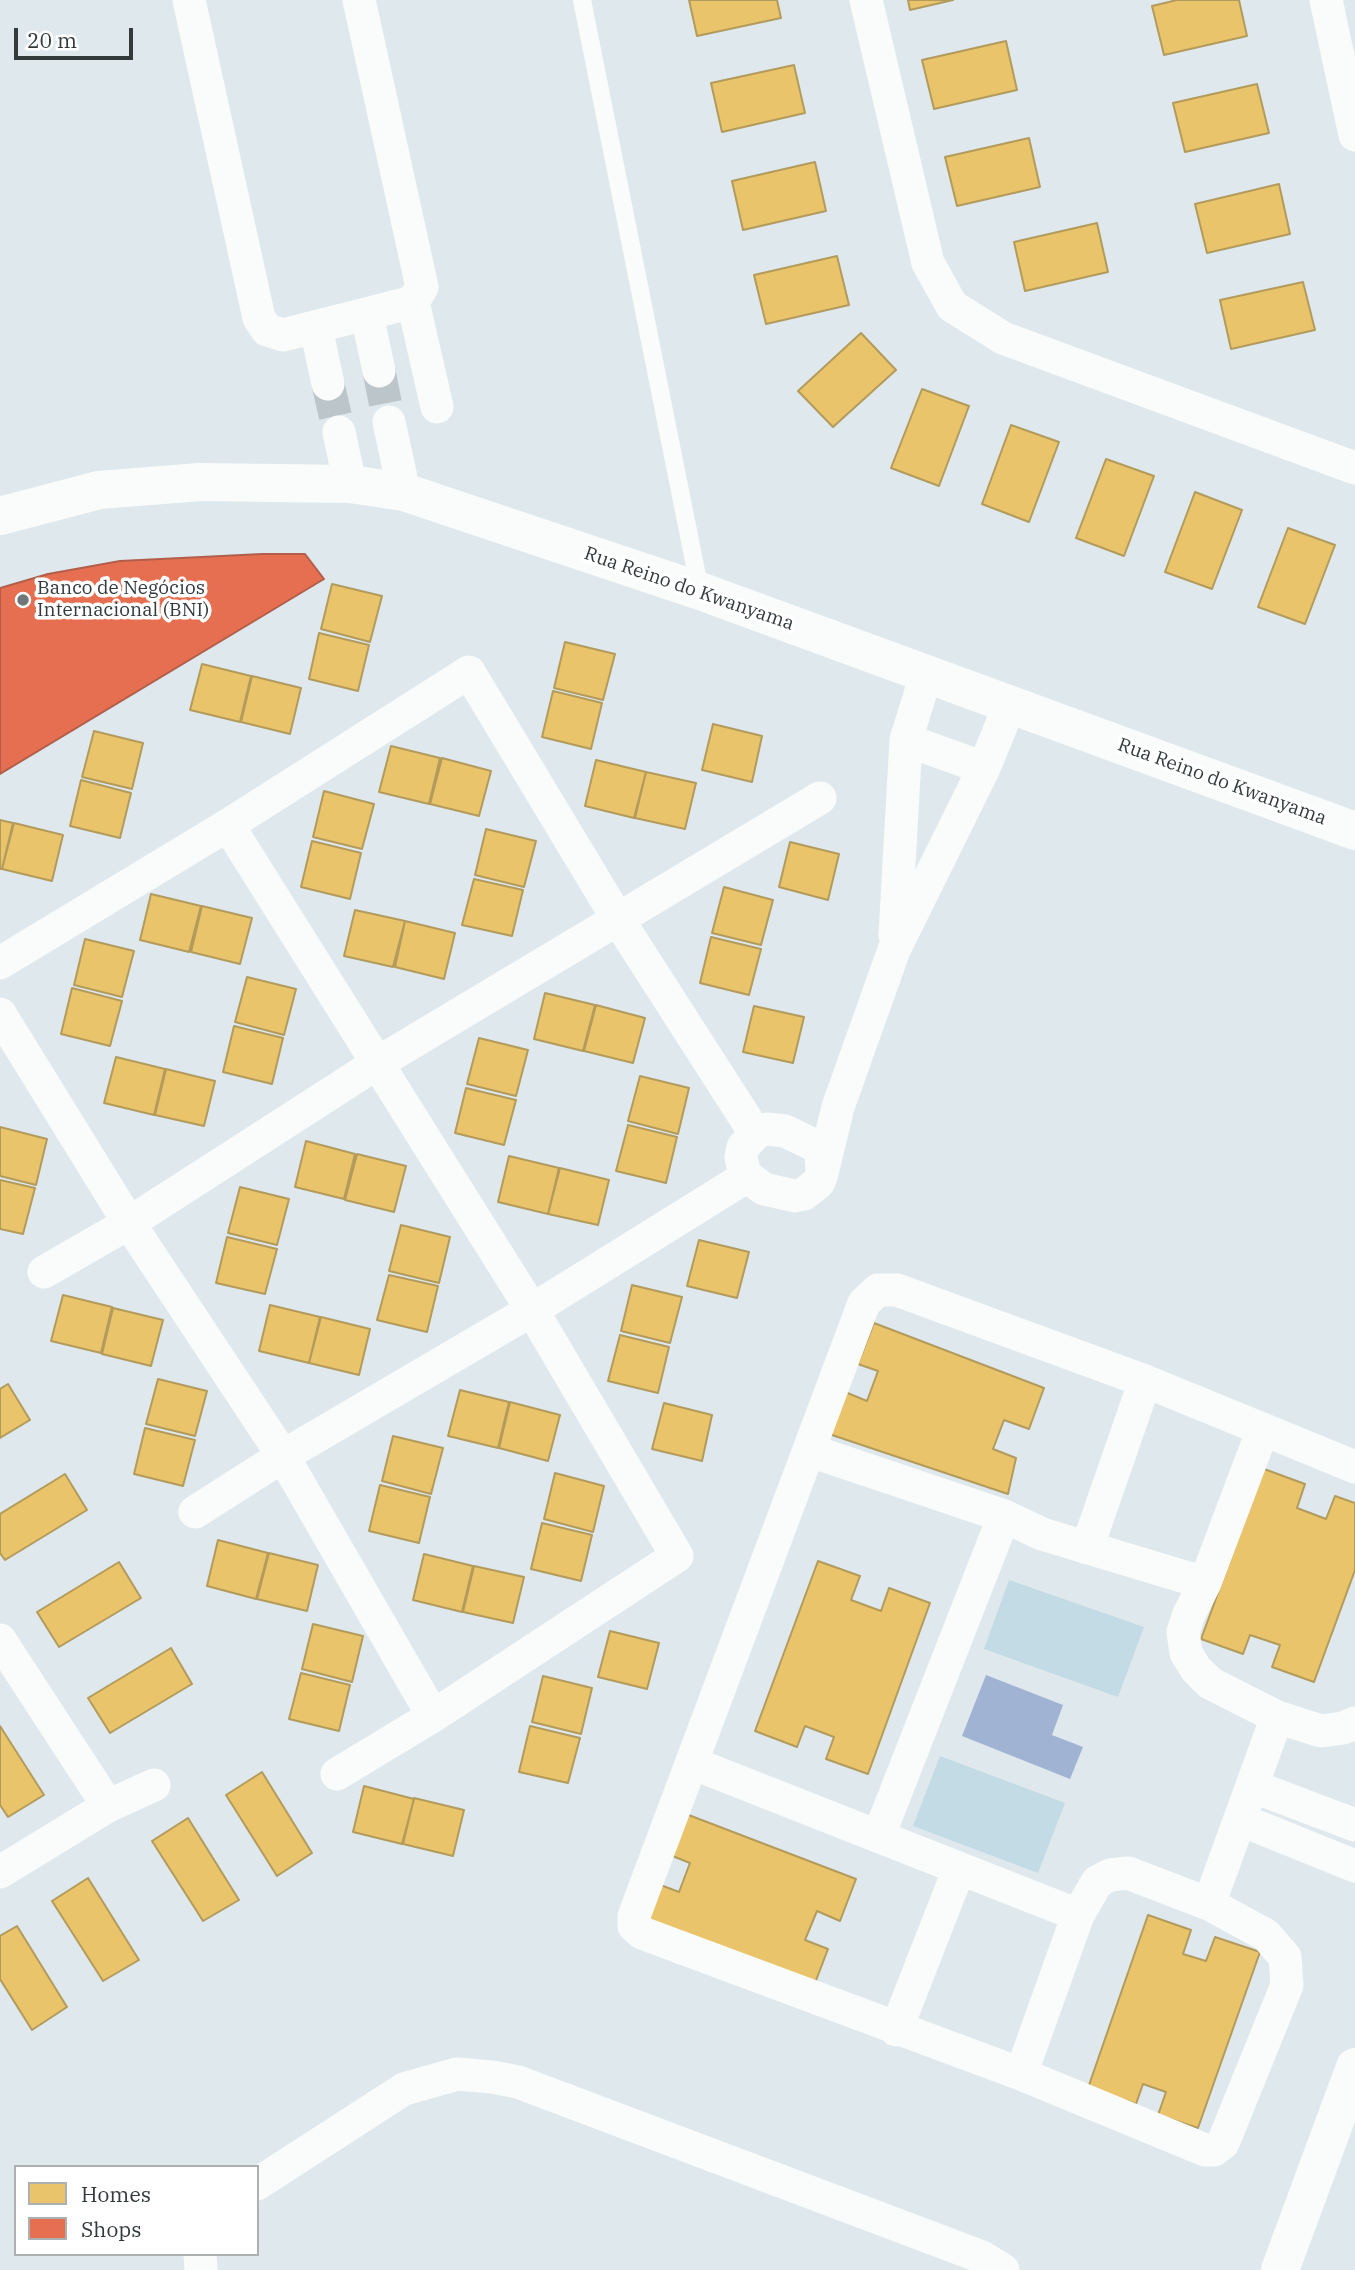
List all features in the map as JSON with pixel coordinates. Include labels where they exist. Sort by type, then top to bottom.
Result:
[{"type":"street","points":[[189,0],[259,318],[267,330],[283,335],[368,315],[413,302],[420,296],[422,277],[359,0]]},
{"type":"street","points":[[866,0],[928,263],[952,306],[1003,338],[1355,468]]},
{"type":"street","points":[[1326,0],[1355,135]]},
{"type":"street","points":[[413,302],[437,407]]},
{"type":"street","points":[[368,315],[379,371]]},
{"type":"street","points":[[316,328],[328,384]]},
{"type":"street","points":[[389,422],[404,492]]},
{"type":"street","points":[[339,432],[350,484]]},
{"type":"street","name":"Rua Reino do Kwanyama","points":[[0,516],[99,490],[200,482],[350,484],[404,492],[700,591],[1355,831]]},
{"type":"street","points":[[0,963],[228,825],[469,672],[619,921],[755,1133]]},
{"type":"street","points":[[894,950],[906,740],[926,675]]},
{"type":"street","points":[[822,1173],[821,1154],[816,1146],[800,1136],[767,1129],[755,1133],[743,1147],[740,1157],[746,1177],[764,1189],[795,1196],[812,1189],[822,1173],[838,1107],[894,950],[984,768],[1010,705]]},
{"type":"street","points":[[906,740],[984,768]]},
{"type":"street","points":[[44,1272],[129,1223],[376,1064],[619,921],[820,798]]},
{"type":"street","points":[[228,825],[532,1310],[677,1556],[433,1716],[337,1773]]},
{"type":"street","points":[[0,1014],[129,1223],[283,1456],[433,1716]]},
{"type":"street","points":[[800,1136],[838,1107]]},
{"type":"street","points":[[195,1512],[283,1456],[532,1310],[746,1177]]},
{"type":"street","points":[[1021,2074],[1078,1915],[1097,1882],[1110,1875],[1128,1873],[1209,1904],[1266,1935],[1285,1957],[1287,1985],[1223,2143],[1214,2150],[1205,2150],[1021,2074],[896,2030],[642,1933],[634,1926],[634,1916],[811,1451],[864,1303],[878,1290],[897,1290],[1145,1381],[1355,1467]]},
{"type":"street","points":[[1087,1548],[1145,1381]]},
{"type":"street","points":[[1263,1429],[1184,1632],[1186,1653],[1196,1669],[1210,1683],[1277,1717],[1321,1731],[1343,1728],[1355,1723]]},
{"type":"street","points":[[811,1451],[1004,1516],[1042,1534],[1205,1583]]},
{"type":"street","points":[[879,1835],[1004,1516]]},
{"type":"street","points":[[0,1640],[108,1806]]},
{"type":"street","points":[[1209,1904],[1277,1717]]},
{"type":"street","points":[[692,1763],[1078,1915]]},
{"type":"street","points":[[0,1872],[108,1806],[154,1785]]},
{"type":"street","points":[[1252,1786],[1355,1825]]},
{"type":"street","points":[[1241,1820],[1355,1866]]},
{"type":"street","points":[[896,2030],[959,1869]]},
{"type":"street","points":[[1280,2270],[1355,2067]]},
{"type":"street","points":[[259,2182],[404,2089],[457,2074],[492,2077],[518,2082],[557,2096],[982,2257],[1003,2270]]},
{"type":"lane","points":[[582,0],[700,591]]},
{"type":"shaded area","points":[[1009,1580],[1144,1627],[1118,1697],[984,1649]]},
{"type":"shaded area","points":[[940,1756],[1065,1803],[1038,1873],[913,1826]]},
{"type":"water","points":[[986,1675],[1063,1705],[1052,1735],[1083,1747],[1070,1779],[962,1736]]},
{"type":"building: Homes","points":[[689,0],[777,0],[781,18],[697,36]]},
{"type":"building: Homes","points":[[908,0],[953,0],[910,10]]},
{"type":"building: Homes","points":[[1177,0],[1239,0],[1247,36],[1164,55],[1152,6]]},
{"type":"building: Homes","points":[[1006,41],[1017,90],[934,109],[922,60]]},
{"type":"building: Homes","points":[[794,65],[805,113],[722,132],[711,83]]},
{"type":"building: Homes","points":[[1257,84],[1269,133],[1185,152],[1173,103]]},
{"type":"building: Homes","points":[[1029,138],[1040,187],[957,206],[945,157]]},
{"type":"building: Homes","points":[[815,162],[826,211],[743,230],[732,181]]},
{"type":"building: Homes","points":[[1279,184],[1290,234],[1207,253],[1195,204]]},
{"type":"building: Homes","points":[[1097,223],[1108,272],[1025,291],[1014,242]]},
{"type":"building: Homes","points":[[837,256],[849,305],[766,324],[754,275]]},
{"type":"building: Homes","points":[[1303,282],[1315,330],[1231,349],[1220,300]]},
{"type":"building: Homes","points":[[861,333],[896,370],[833,427],[798,391]]},
{"type":"building: Homes","points":[[922,389],[969,406],[939,486],[891,468]]},
{"type":"building: Homes","points":[[1011,425],[1059,442],[1029,522],[982,504]]},
{"type":"building: Homes","points":[[1106,459],[1154,476],[1124,556],[1076,538]]},
{"type":"building: Homes","points":[[1195,492],[1242,510],[1212,589],[1165,572]]},
{"type":"building: Homes","points":[[1288,528],[1335,545],[1305,624],[1258,607]]},
{"type":"building: Homes","points":[[332,584],[382,596],[370,642],[321,629]]},
{"type":"building: Homes","points":[[319,633],[369,645],[358,691],[309,679]]},
{"type":"building: Homes","points":[[565,642],[615,654],[603,700],[554,688]]},
{"type":"building: Homes","points":[[202,664],[251,676],[240,722],[190,710]]},
{"type":"building: Homes","points":[[24,666],[75,680],[84,696],[0,748],[0,671],[12,674]]},
{"type":"building: Homes","points":[[252,676],[301,688],[290,734],[241,722]]},
{"type":"building: Homes","points":[[553,691],[602,703],[591,749],[542,737]]},
{"type":"building: Homes","points":[[713,724],[762,736],[752,782],[702,770]]},
{"type":"building: Homes","points":[[94,731],[143,743],[132,789],[82,777]]},
{"type":"building: Homes","points":[[391,746],[440,758],[429,804],[379,792]]},
{"type":"building: Homes","points":[[442,758],[491,771],[479,816],[430,804]]},
{"type":"building: Homes","points":[[596,760],[646,772],[634,818],[585,806]]},
{"type":"building: Homes","points":[[646,772],[696,783],[685,829],[635,818]]},
{"type":"building: Homes","points":[[81,780],[131,793],[120,838],[70,826]]},
{"type":"building: Homes","points":[[324,791],[374,804],[362,849],[313,837]]},
{"type":"building: Homes","points":[[0,820],[13,823],[2,869],[0,869]]},
{"type":"building: Homes","points":[[14,823],[63,835],[52,881],[2,869]]},
{"type":"building: Homes","points":[[486,829],[536,841],[524,887],[475,875]]},
{"type":"building: Homes","points":[[312,841],[361,853],[350,899],[301,887]]},
{"type":"building: Homes","points":[[790,842],[839,854],[828,900],[779,887]]},
{"type":"building: Homes","points":[[474,879],[523,890],[512,936],[462,925]]},
{"type":"building: Homes","points":[[724,887],[773,900],[761,945],[712,933]]},
{"type":"building: Homes","points":[[151,894],[201,906],[189,952],[140,940]]},
{"type":"building: Homes","points":[[202,906],[252,918],[240,964],[191,952]]},
{"type":"building: Homes","points":[[355,910],[405,921],[393,967],[344,956]]},
{"type":"building: Homes","points":[[405,921],[455,933],[444,979],[395,967]]},
{"type":"building: Homes","points":[[711,937],[761,949],[749,995],[700,983]]},
{"type":"building: Homes","points":[[85,939],[134,951],[122,997],[74,985]]},
{"type":"building: Homes","points":[[247,977],[296,989],[284,1035],[235,1022]]},
{"type":"building: Homes","points":[[72,988],[122,1001],[110,1046],[61,1034]]},
{"type":"building: Homes","points":[[545,993],[595,1005],[583,1051],[534,1039]]},
{"type":"building: Homes","points":[[596,1005],[645,1018],[633,1063],[584,1051]]},
{"type":"building: Homes","points":[[754,1006],[804,1017],[793,1063],[743,1052]]},
{"type":"building: Homes","points":[[234,1026],[283,1038],[272,1084],[223,1072]]},
{"type":"building: Homes","points":[[479,1038],[528,1050],[516,1096],[467,1084]]},
{"type":"building: Homes","points":[[116,1057],[165,1069],[154,1115],[104,1103]]},
{"type":"building: Homes","points":[[166,1069],[215,1081],[204,1126],[155,1115]]},
{"type":"building: Homes","points":[[640,1076],[689,1088],[678,1134],[628,1121]]},
{"type":"building: Homes","points":[[466,1088],[516,1100],[504,1145],[455,1133]]},
{"type":"building: Homes","points":[[628,1125],[677,1137],[666,1183],[616,1171]]},
{"type":"building: Homes","points":[[0,1127],[47,1139],[36,1185],[0,1176]]},
{"type":"building: Homes","points":[[306,1141],[355,1154],[344,1199],[295,1187]]},
{"type":"building: Homes","points":[[357,1154],[406,1166],[394,1212],[345,1200]]},
{"type":"building: Homes","points":[[509,1156],[559,1168],[548,1214],[498,1202]]},
{"type":"building: Homes","points":[[560,1168],[609,1180],[598,1225],[548,1214]]},
{"type":"building: Homes","points":[[0,1180],[35,1188],[23,1234],[0,1229]]},
{"type":"building: Homes","points":[[240,1187],[289,1199],[277,1245],[228,1233]]},
{"type":"building: Homes","points":[[401,1225],[450,1237],[439,1283],[389,1271]]},
{"type":"building: Homes","points":[[227,1237],[277,1249],[265,1294],[216,1283]]},
{"type":"building: Homes","points":[[699,1240],[749,1252],[737,1298],[687,1286]]},
{"type":"building: Homes","points":[[389,1275],[438,1286],[427,1332],[377,1320]]},
{"type":"building: Homes","points":[[632,1285],[682,1297],[670,1343],[621,1331]]},
{"type":"building: Homes","points":[[63,1295],[112,1307],[101,1353],[51,1341]]},
{"type":"building: Homes","points":[[270,1305],[320,1317],[309,1363],[259,1351]]},
{"type":"building: Homes","points":[[113,1308],[163,1320],[151,1366],[102,1354]]},
{"type":"building: Homes","points":[[321,1317],[370,1329],[359,1375],[309,1363]]},
{"type":"building: Homes","points":[[874,1323],[1044,1388],[1029,1429],[1004,1420],[993,1449],[1016,1458],[1008,1494],[829,1434],[845,1392],[867,1401],[878,1371],[858,1364]]},
{"type":"building: Homes","points":[[620,1335],[669,1347],[658,1393],[608,1381]]},
{"type":"building: Homes","points":[[158,1379],[207,1391],[195,1436],[146,1424]]},
{"type":"building: Homes","points":[[8,1384],[30,1420],[0,1438],[0,1389]]},
{"type":"building: Homes","points":[[460,1390],[509,1402],[498,1448],[448,1436]]},
{"type":"building: Homes","points":[[510,1402],[560,1415],[548,1461],[499,1448]]},
{"type":"building: Homes","points":[[664,1403],[712,1415],[702,1461],[652,1449]]},
{"type":"building: Homes","points":[[145,1428],[195,1440],[183,1486],[134,1474]]},
{"type":"building: Homes","points":[[393,1436],[443,1448],[431,1494],[382,1481]]},
{"type":"building: Homes","points":[[1264,1469],[1305,1484],[1297,1508],[1326,1519],[1335,1496],[1355,1503],[1355,1570],[1314,1682],[1272,1667],[1280,1645],[1250,1635],[1243,1654],[1201,1639]]},
{"type":"building: Homes","points":[[555,1473],[604,1486],[593,1532],[544,1519]]},
{"type":"building: Homes","points":[[65,1474],[87,1510],[5,1560],[0,1553],[0,1514]]},
{"type":"building: Homes","points":[[380,1485],[430,1497],[419,1543],[369,1531]]},
{"type":"building: Homes","points":[[542,1523],[592,1535],[581,1581],[531,1569]]},
{"type":"building: Homes","points":[[218,1540],[268,1553],[256,1599],[207,1586]]},
{"type":"building: Homes","points":[[269,1553],[318,1565],[307,1611],[257,1599]]},
{"type":"building: Homes","points":[[424,1554],[473,1566],[462,1612],[413,1600]]},
{"type":"building: Homes","points":[[818,1561],[860,1576],[851,1600],[881,1611],[889,1588],[930,1603],[868,1774],[826,1759],[834,1737],[805,1726],[797,1747],[755,1731]]},
{"type":"building: Homes","points":[[119,1562],[141,1598],[59,1647],[37,1612]]},
{"type":"building: Homes","points":[[474,1566],[524,1577],[513,1623],[463,1612]]},
{"type":"building: Homes","points":[[313,1624],[363,1636],[352,1682],[302,1669]]},
{"type":"building: Homes","points":[[610,1631],[659,1643],[647,1689],[598,1677]]},
{"type":"building: Homes","points":[[171,1648],[192,1684],[110,1733],[88,1698]]},
{"type":"building: Homes","points":[[301,1673],[350,1685],[339,1731],[289,1719]]},
{"type":"building: Homes","points":[[543,1676],[592,1688],[581,1734],[532,1722]]},
{"type":"building: Homes","points":[[0,1726],[44,1795],[8,1817],[0,1805]]},
{"type":"building: Homes","points":[[530,1726],[580,1738],[568,1783],[519,1772]]},
{"type":"building: Homes","points":[[262,1772],[312,1853],[277,1876],[226,1795]]},
{"type":"building: Homes","points":[[364,1786],[414,1799],[402,1844],[353,1832]]},
{"type":"building: Homes","points":[[414,1798],[464,1810],[453,1856],[403,1844]]},
{"type":"building: Homes","points":[[686,1814],[856,1879],[840,1921],[817,1911],[805,1940],[828,1949],[812,1991],[641,1925],[658,1884],[679,1892],[690,1863],[670,1855]]},
{"type":"building: Homes","points":[[188,1818],[239,1900],[203,1921],[152,1841]]},
{"type":"building: Homes","points":[[88,1878],[139,1960],[103,1981],[52,1901]]},
{"type":"building: Homes","points":[[1148,1915],[1191,1930],[1183,1954],[1206,1961],[1215,1937],[1260,1952],[1198,2128],[1158,2115],[1166,2092],[1143,2084],[1136,2104],[1088,2088]]},
{"type":"building: Homes","points":[[17,1926],[67,2007],[32,2030],[0,1979],[0,1936]]},
{"type":"building: Shops","points":[[305,554],[324,579],[0,774],[0,588],[48,574],[120,561]]},
{"type":"tunnel","points":[[379,371],[389,422]]},
{"type":"tunnel","points":[[328,384],[339,432]]},
{"type":"place","name":"Banco de Negócios Internacional (BNI)","points":[[23,600]]}]
